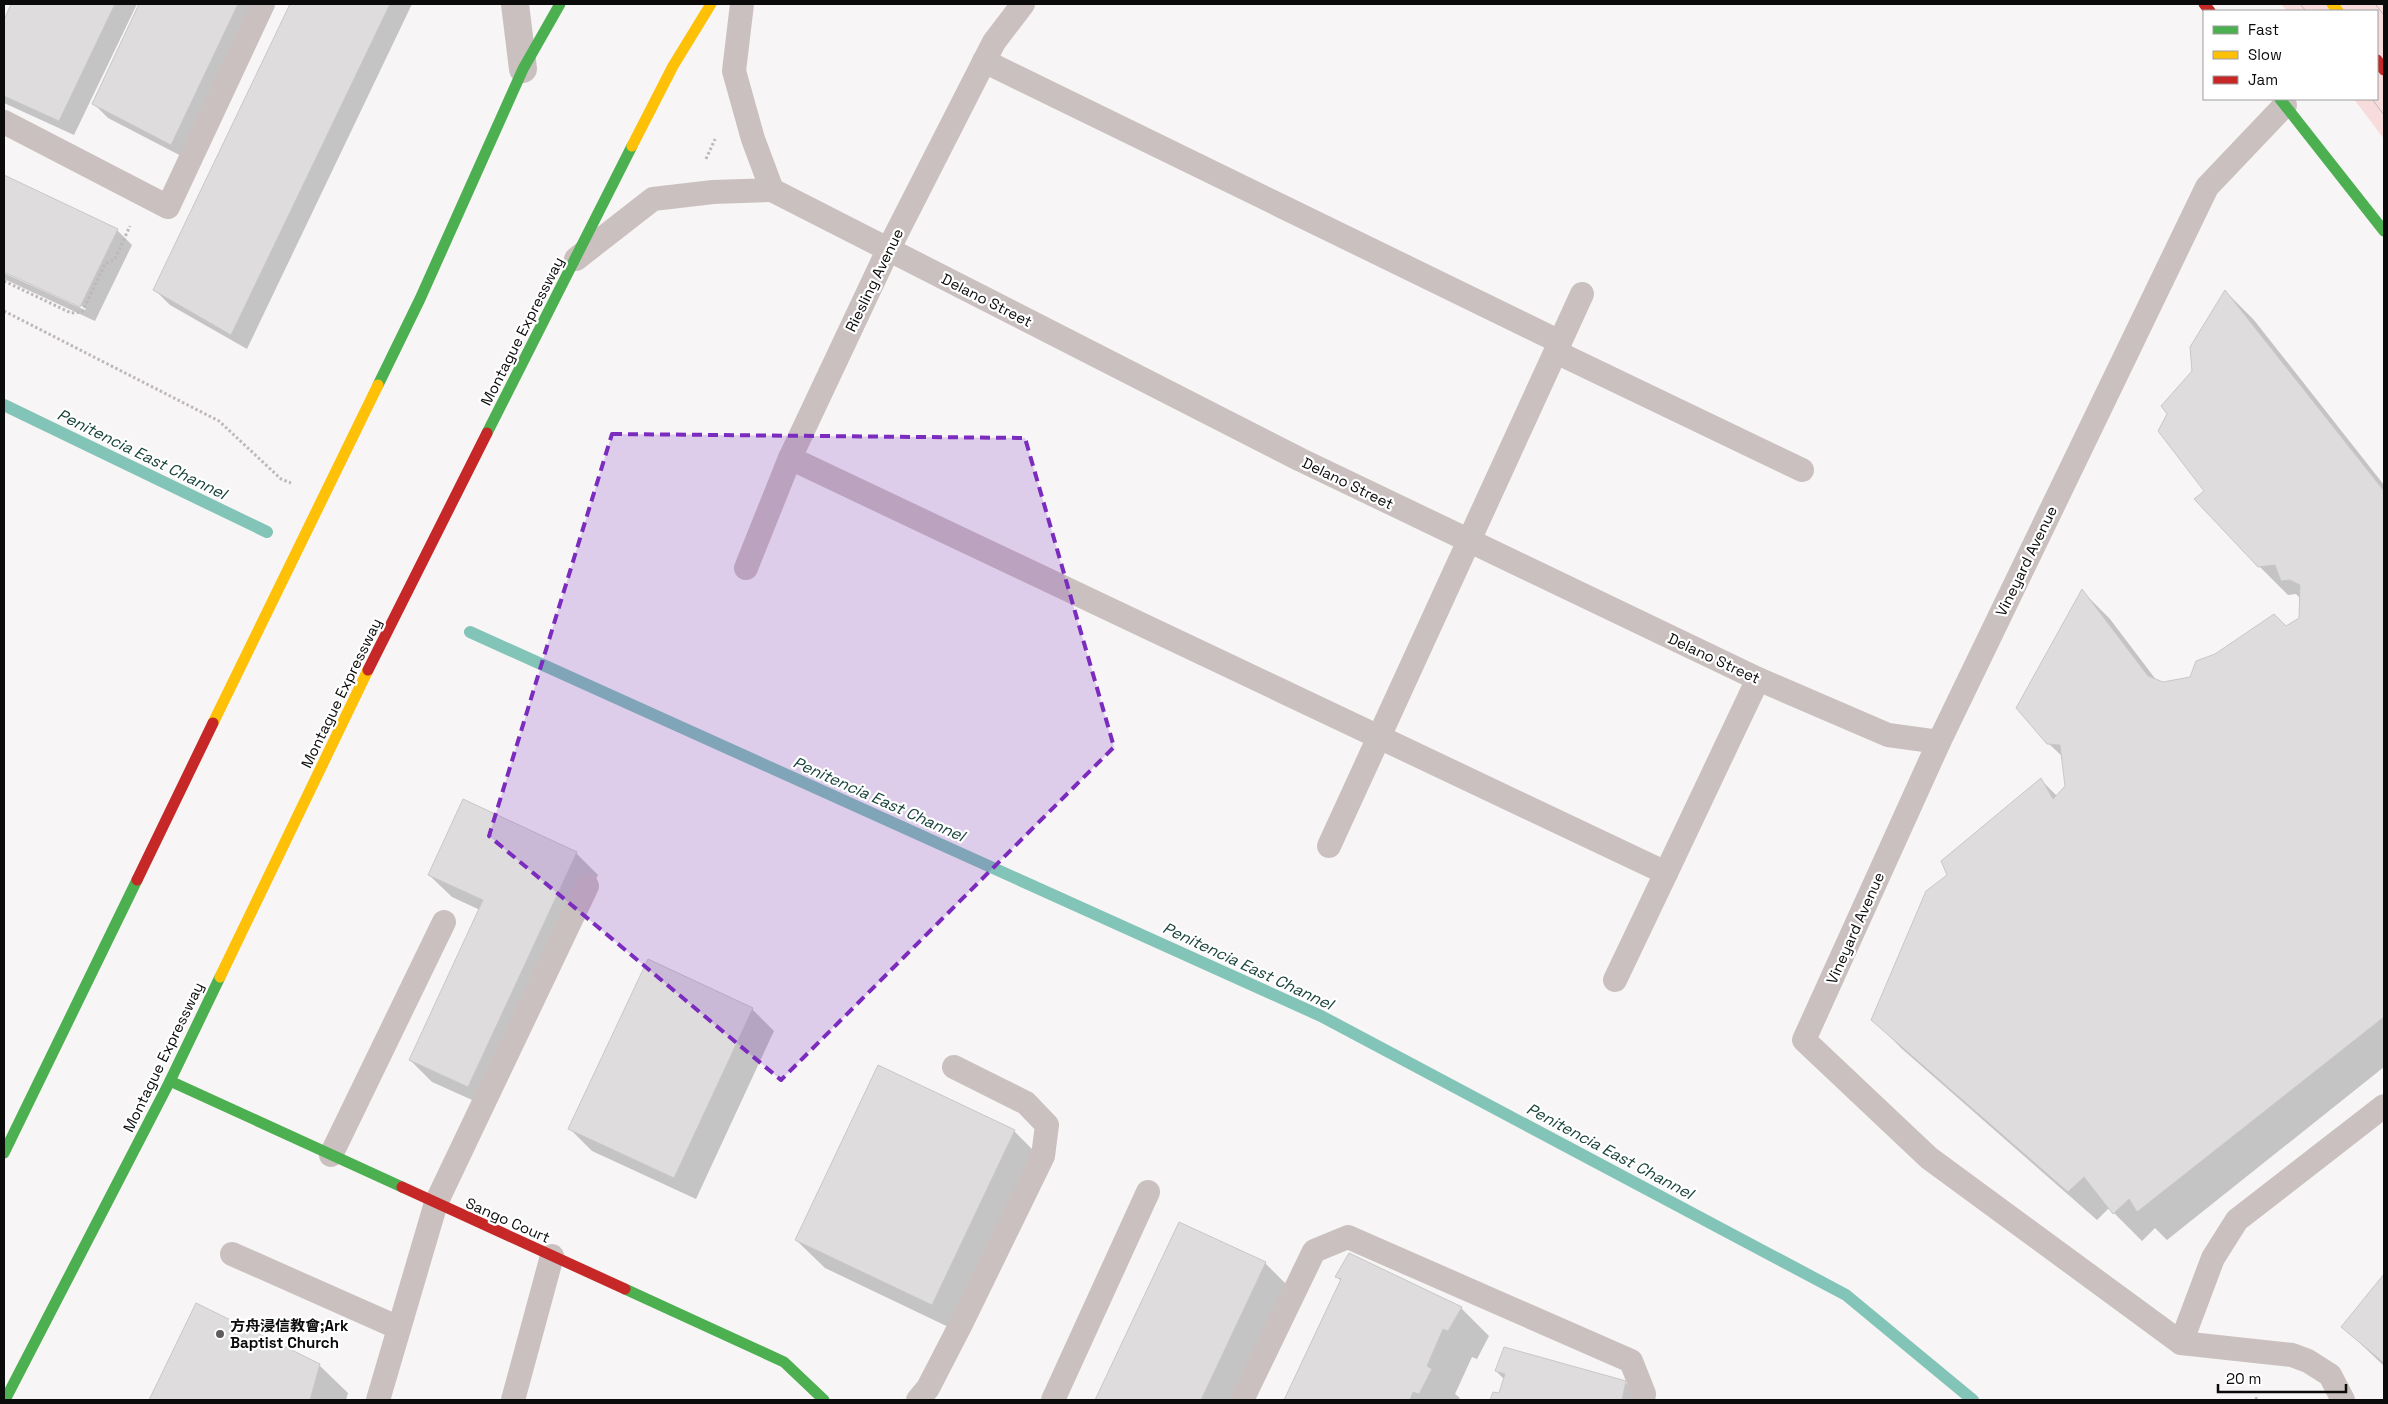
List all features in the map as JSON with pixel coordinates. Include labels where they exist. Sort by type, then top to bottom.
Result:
[{"type":"main road","points":[[4,1153],[420,299],[524,69],[560,4]]},
{"type":"main road","name":"Montague Expressway","points":[[5,1400],[170,1081],[398,609],[673,66],[711,4]]},
{"type":"main road","points":[[2282,102],[2384,231]]},
{"type":"main road","name":"Sango Court","points":[[170,1081],[784,1362],[824,1400]]},
{"type":"street","points":[[515,4],[524,69]]},
{"type":"lane","points":[[4,122],[168,207],[263,4]]},
{"type":"lane","points":[[742,4],[734,71],[753,139],[772,190]]},
{"type":"lane","name":"Riesling Avenue","points":[[746,568],[790,458],[888,250],[994,42],[1023,4]]},
{"type":"lane","points":[[984,61],[1802,470]]},
{"type":"lane","name":"Vineyard Avenue","points":[[2181,1343],[1929,1158],[1804,1040],[1939,742],[2207,187],[2282,102]]},
{"type":"lane","name":"Delano Street","points":[[576,259],[653,199],[713,192],[772,190],[1301,460],[1467,542],[1758,679],[1888,735],[1939,742]]},
{"type":"lane","points":[[1329,846],[1582,294]]},
{"type":"lane","points":[[790,458],[1666,872]]},
{"type":"lane","points":[[1615,980],[1758,679]]},
{"type":"lane","points":[[378,1400],[436,1203],[587,886]]},
{"type":"lane","points":[[332,1155],[444,922]]},
{"type":"lane","points":[[918,1400],[928,1388],[1043,1156],[1047,1125],[1026,1103],[954,1068]]},
{"type":"lane","points":[[2342,1400],[2330,1375],[2308,1361],[2292,1355],[2181,1343],[2213,1258],[2237,1220],[2384,1106]]},
{"type":"lane","points":[[1053,1400],[1148,1192]]},
{"type":"lane","points":[[1242,1400],[1314,1251],[1348,1237],[1631,1362],[1644,1394],[1643,1400]]},
{"type":"lane","points":[[232,1254],[399,1328]]},
{"type":"lane","points":[[513,1400],[552,1256]]},
{"type":"path","points":[[4,280],[71,313],[82,312],[105,264],[115,259],[145,195]]},
{"type":"path","points":[[4,311],[219,420],[281,479],[324,499]]},
{"type":"highlighted area","points":[[612,434],[1025,438],[1114,747],[781,1080],[489,836]]},
{"type":"shaded area","points":[[2281,4],[2384,4],[2384,139],[2355,100],[2378,100],[2378,10],[2286,10]]},
{"type":"building","points":[[11,4],[115,4],[59,121],[4,96],[4,20]]},
{"type":"building","points":[[139,4],[238,4],[171,145],[92,104]]},
{"type":"building","points":[[290,4],[390,4],[231,335],[153,290]]},
{"type":"building","points":[[4,175],[118,229],[80,307],[4,272]]},
{"type":"building","points":[[2225,290],[2384,491],[2384,1017],[2137,1212],[2129,1199],[2113,1214],[2084,1177],[2068,1192],[1871,1020],[1926,891],[1947,875],[1941,861],[2041,778],[2053,799],[2065,786],[2060,745],[2047,744],[2016,708],[2082,589],[2148,676],[2163,682],[2190,677],[2196,661],[2215,654],[2274,614],[2286,626],[2299,618],[2300,585],[2290,580],[2281,581],[2275,565],[2258,567],[2194,499],[2204,491],[2158,431],[2167,414],[2161,406],[2192,371],[2190,347]]},
{"type":"building","points":[[463,799],[577,852],[468,1087],[409,1060],[483,900],[428,875]]},
{"type":"building","points":[[648,959],[753,1008],[674,1178],[568,1129]]},
{"type":"building","points":[[878,1065],[1015,1130],[932,1305],[795,1240]]},
{"type":"building","points":[[1179,1222],[1266,1262],[1201,1400],[1095,1400]]},
{"type":"building","points":[[1349,1253],[1462,1307],[1448,1331],[1443,1329],[1427,1366],[1432,1369],[1419,1394],[1413,1392],[1410,1400],[1284,1400],[1341,1279],[1335,1277]]},
{"type":"building","points":[[2384,1274],[2384,1363],[2341,1327]]},
{"type":"building","name":"方舟浸信教會;Ark Baptist Church","points":[[196,1303],[320,1364],[310,1400],[149,1400]]},
{"type":"building","points":[[1504,1347],[1626,1381],[1622,1400],[1490,1400],[1493,1392],[1499,1393],[1505,1374],[1495,1371]]},
{"type":"waterway","name":"Penitencia East Channel","points":[[4,405],[267,532]]},
{"type":"waterway","name":"Penitencia East Channel","points":[[470,632],[1321,1016],[1846,1295],[1973,1400]]},
{"type":"tram line","points":[[2300,4],[2305,10]]},
{"type":"tram line","points":[[2375,4],[2384,15]]},
{"type":"tram line","points":[[2373,100],[2384,115]]},
{"type":"traffic: fast","points":[[378,385],[420,299],[523,69],[560,4]]},
{"type":"traffic: fast","points":[[2281,100],[2384,231]]},
{"type":"traffic: fast","points":[[487,433],[632,146]]},
{"type":"traffic: fast","points":[[4,1153],[137,880]]},
{"type":"traffic: fast","points":[[5,1400],[170,1081],[220,977]]},
{"type":"traffic: fast","points":[[170,1081],[402,1187]]},
{"type":"traffic: fast","points":[[625,1289],[784,1362],[824,1400]]},
{"type":"traffic: slow","points":[[632,146],[673,66],[711,4]]},
{"type":"traffic: slow","points":[[2332,4],[2337,10]]},
{"type":"traffic: slow","points":[[213,723],[378,385]]},
{"type":"traffic: slow","points":[[220,977],[368,670]]},
{"type":"traffic: jam","points":[[2204,4],[2209,10]]},
{"type":"traffic: jam","points":[[2378,61],[2384,70]]},
{"type":"traffic: jam","points":[[368,670],[487,433]]},
{"type":"traffic: jam","points":[[137,880],[213,723]]},
{"type":"traffic: jam","points":[[402,1187],[625,1289]]},
{"type":"place","name":"方舟浸信教會;Ark Baptist Church","points":[[220,1334]]}]
